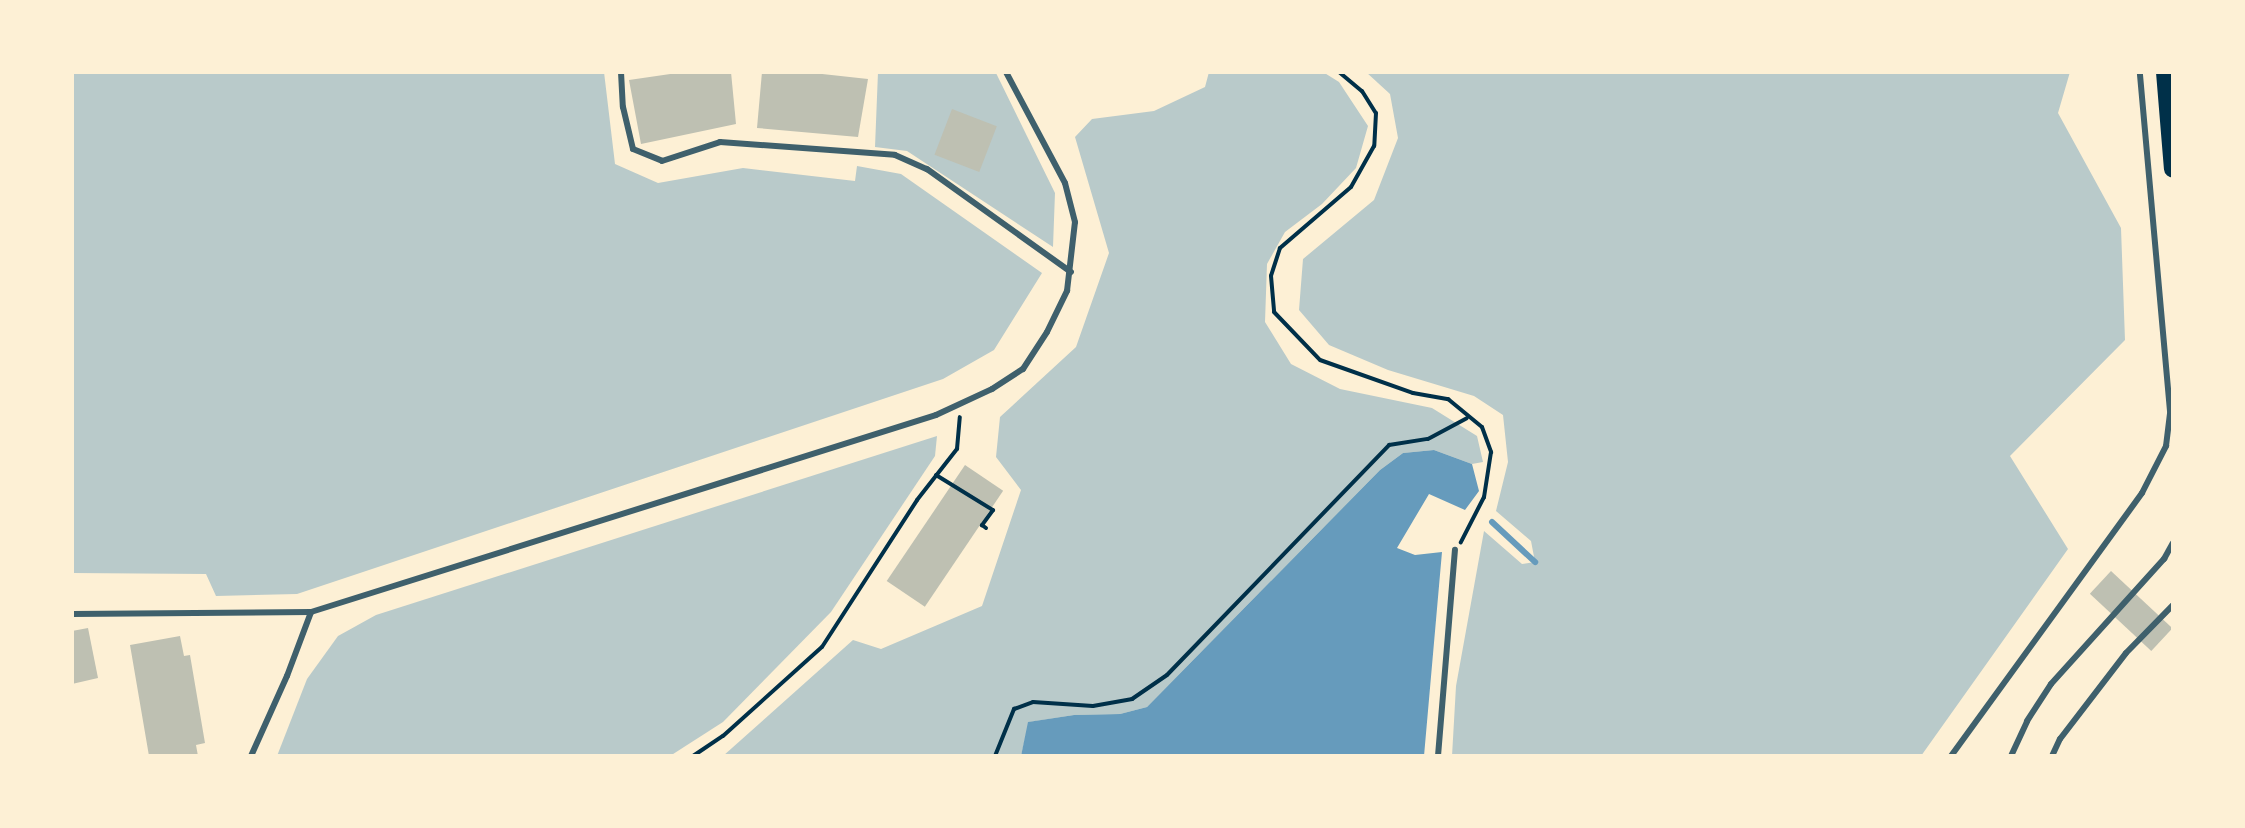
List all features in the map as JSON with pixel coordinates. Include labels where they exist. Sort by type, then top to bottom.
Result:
[{"type":"main road","points":[[2165,72],[2173,169]]},
{"type":"lane","points":[[621,72],[623,107],[633,149],[662,161],[720,142],[895,155],[927,169],[1071,272]]},
{"type":"lane","points":[[72,614],[311,612],[960,407],[1023,369],[1054,318],[1067,291],[1071,272],[1075,222],[1065,183],[1006,72]]},
{"type":"lane","points":[[1951,756],[2142,493],[2166,446],[2170,411],[2140,72]]},
{"type":"lane","points":[[2011,756],[2027,721],[2051,684],[2164,559],[2173,543]]},
{"type":"lane","points":[[1438,756],[1455,550]]},
{"type":"lane","points":[[2052,756],[2060,739],[2126,653],[2173,605]]},
{"type":"lane","points":[[251,756],[287,676],[311,612]]},
{"type":"path","points":[[1339,72],[1362,91],[1376,113],[1374,146],[1351,187],[1280,248],[1271,276],[1274,312],[1320,360],[1413,393],[1448,399],[1467,418],[1482,427],[1491,452],[1484,497],[1455,550]]},
{"type":"path","points":[[693,756],[723,736],[822,647],[936,475],[957,449],[960,407]]},
{"type":"path","points":[[995,756],[1014,709],[1033,702],[1093,706],[1132,699],[1167,675],[1389,445],[1428,439],[1467,418]]},
{"type":"path","points":[[936,475],[993,510],[982,525],[986,528]]},
{"type":"shaded area","points":[[72,72],[604,72],[615,164],[658,183],[743,168],[855,181],[857,166],[901,174],[1042,273],[994,350],[943,379],[297,594],[216,596],[206,574],[72,573]]},
{"type":"shaded area","points":[[878,72],[996,73],[1055,193],[1053,247],[907,151],[875,147]]},
{"type":"shaded area","points":[[1209,72],[1323,72],[1339,82],[1368,126],[1356,168],[1322,204],[1285,232],[1267,264],[1265,322],[1291,364],[1340,389],[1432,408],[1477,436],[1483,462],[1472,464],[1434,450],[1403,453],[1380,470],[1147,707],[1120,714],[1074,715],[1029,722],[1021,756],[723,756],[853,640],[881,649],[982,606],[1021,490],[996,457],[1000,417],[1076,347],[1109,253],[1075,137],[1092,119],[1154,111],[1205,87]]},
{"type":"shaded area","points":[[1366,72],[2070,72],[2058,113],[2121,228],[2125,340],[2010,456],[2068,549],[1921,756],[1452,756],[1456,686],[1484,531],[1522,564],[1535,562],[1531,541],[1496,511],[1508,462],[1503,415],[1474,396],[1388,370],[1329,345],[1299,310],[1303,259],[1374,200],[1398,138],[1390,94]]},
{"type":"shaded area","points":[[937,436],[935,456],[831,612],[723,722],[670,756],[277,756],[307,679],[338,636],[376,615]]},
{"type":"water","points":[[1434,450],[1472,464],[1479,491],[1465,510],[1429,494],[1397,548],[1415,555],[1442,552],[1424,756],[1021,756],[1028,722],[1074,715],[1120,714],[1147,707],[1380,470],[1403,453]]},
{"type":"building","points":[[684,72],[731,72],[736,124],[641,144],[629,80]]},
{"type":"building","points":[[762,72],[804,72],[868,79],[858,137],[757,128]]},
{"type":"building","points":[[952,109],[997,126],[979,172],[934,155]]},
{"type":"building","points":[[965,465],[1003,491],[925,607],[887,581]]},
{"type":"building","points":[[2111,571],[2172,628],[2151,651],[2090,594]]},
{"type":"building","points":[[88,628],[98,678],[72,684],[72,631]]},
{"type":"building","points":[[180,636],[184,656],[190,655],[205,743],[196,745],[198,756],[149,756],[130,645]]},
{"type":"waterway","points":[[1492,522],[1535,562]]}]
